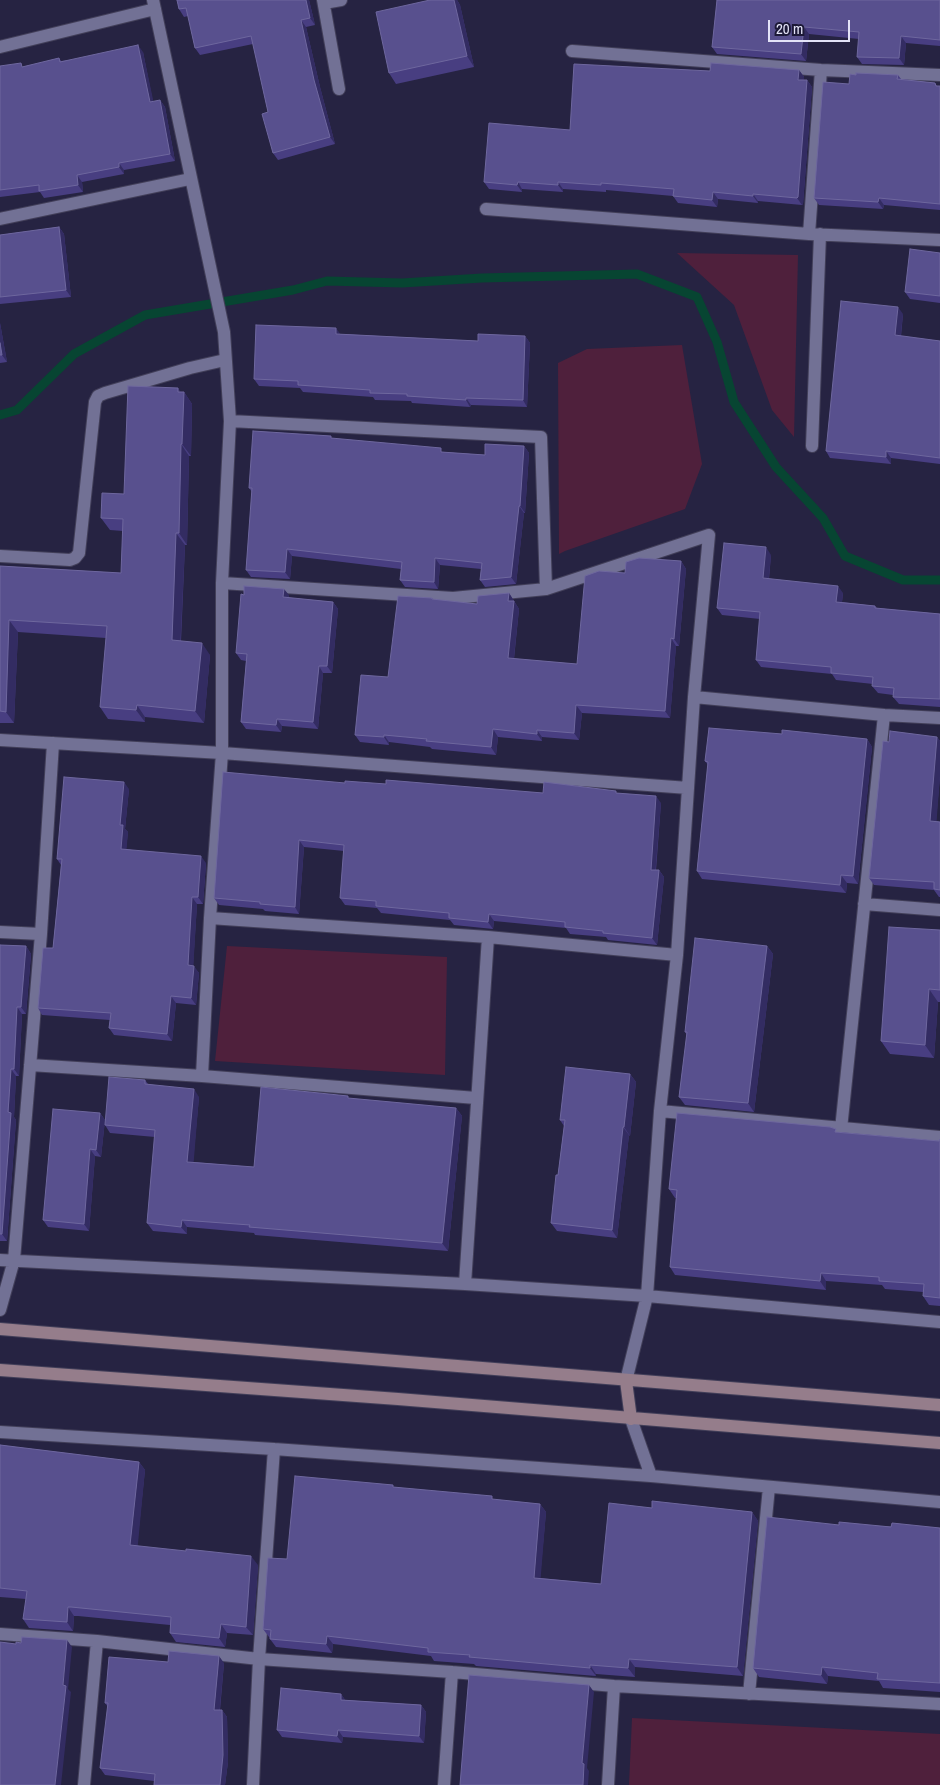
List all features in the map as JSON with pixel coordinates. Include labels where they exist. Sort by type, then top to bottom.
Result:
[{"type":"main road","points":[[0,1328],[940,1406]]},
{"type":"main road","points":[[0,1370],[408,1400],[940,1444]]},
{"type":"main road","points":[[626,1381],[631,1419]]},
{"type":"street","points":[[339,88],[324,1],[341,0]]},
{"type":"street","points":[[0,47],[154,5],[224,332],[230,421],[222,583],[222,753],[210,918],[202,1076]]},
{"type":"street","points":[[572,51],[821,70],[940,75]]},
{"type":"street","points":[[812,446],[814,234],[821,70]]},
{"type":"street","points":[[0,219],[190,179]]},
{"type":"street","points":[[486,209],[814,234],[940,240]]},
{"type":"street","points":[[0,556],[70,560],[76,558],[79,553],[95,402],[98,396],[190,368],[225,360]]},
{"type":"street","points":[[230,421],[541,437],[546,588]]},
{"type":"street","points":[[222,583],[453,598],[546,588],[709,535],[694,696],[677,954],[660,1110],[647,1296],[626,1381]]},
{"type":"street","points":[[694,696],[884,715],[940,718]]},
{"type":"street","points":[[842,1129],[884,715]]},
{"type":"street","points":[[0,740],[222,753],[688,788]]},
{"type":"street","points":[[0,1310],[14,1260],[41,934],[53,744]]},
{"type":"street","points":[[864,904],[940,910]]},
{"type":"street","points":[[210,918],[488,937],[677,954]]},
{"type":"street","points":[[0,932],[41,934]]},
{"type":"street","points":[[465,1284],[488,937]]},
{"type":"street","points":[[30,1065],[202,1076],[476,1098]]},
{"type":"street","points":[[660,1110],[940,1137]]},
{"type":"street","points":[[0,1260],[465,1284],[647,1296],[940,1322]]},
{"type":"street","points":[[631,1419],[651,1476]]},
{"type":"street","points":[[0,1432],[274,1449],[651,1476],[940,1502]]},
{"type":"street","points":[[252,1785],[274,1449]]},
{"type":"street","points":[[749,1694],[769,1487]]},
{"type":"street","points":[[0,1634],[97,1641],[259,1659],[452,1672],[614,1686],[940,1704]]},
{"type":"street","points":[[84,1785],[97,1641]]},
{"type":"street","points":[[444,1785],[452,1672]]},
{"type":"street","points":[[608,1785],[614,1686]]},
{"type":"shaded area","points":[[677,253],[798,255],[794,437],[772,410],[734,305]]},
{"type":"shaded area","points":[[682,345],[702,464],[685,509],[559,554],[558,363],[587,349]]},
{"type":"shaded area","points":[[227,946],[447,957],[445,1075],[215,1061]]},
{"type":"shaded area","points":[[632,1718],[940,1734],[940,1785],[629,1785]]},
{"type":"building","points":[[177,0],[306,0],[310,18],[301,20],[314,80],[330,137],[273,153],[262,114],[268,112],[251,36],[195,48],[186,8],[179,9]]},
{"type":"building","points":[[430,0],[454,0],[467,56],[389,73],[376,12]]},
{"type":"building","points":[[717,0],[940,0],[940,40],[901,36],[899,58],[857,57],[859,32],[804,27],[801,54],[712,47]]},
{"type":"building","points":[[138,45],[150,102],[160,100],[170,154],[119,163],[119,167],[77,175],[78,185],[39,191],[39,185],[0,190],[0,66],[21,63],[22,67],[59,58],[60,62]]},
{"type":"building","points":[[711,63],[799,70],[798,80],[807,80],[797,198],[713,192],[712,200],[673,196],[674,189],[601,183],[601,185],[558,182],[558,185],[518,182],[517,185],[484,182],[489,123],[570,130],[574,64],[710,71]]},
{"type":"building","points":[[856,73],[898,75],[897,79],[935,83],[936,86],[940,86],[940,204],[879,198],[878,202],[814,198],[823,82],[849,84],[850,74],[856,75]]},
{"type":"building","points":[[59,227],[66,290],[0,297],[0,235]]},
{"type":"building","points":[[910,249],[940,253],[940,296],[905,292]]},
{"type":"building","points":[[841,301],[898,307],[895,335],[940,341],[940,458],[886,451],[886,457],[826,451]]},
{"type":"building","points":[[256,325],[336,328],[336,334],[478,341],[478,334],[525,336],[523,400],[466,398],[466,400],[407,396],[407,394],[370,393],[370,390],[298,385],[298,381],[254,379]]},
{"type":"building","points":[[128,386],[178,388],[178,392],[184,392],[179,533],[176,533],[172,640],[202,643],[195,711],[137,705],[136,710],[100,707],[107,626],[9,620],[6,712],[0,711],[0,566],[121,573],[123,519],[101,518],[102,493],[124,494]]},
{"type":"building","points":[[253,431],[331,436],[331,438],[441,448],[441,452],[485,455],[485,444],[524,446],[520,506],[511,577],[480,580],[482,563],[435,558],[434,582],[400,580],[402,562],[287,549],[285,572],[246,570],[252,488],[249,488]]},
{"type":"building","points":[[724,543],[766,547],[763,578],[838,586],[836,602],[940,614],[940,699],[893,697],[894,688],[872,686],[873,677],[831,673],[831,667],[756,660],[760,612],[717,608]]},
{"type":"building","points":[[639,558],[681,561],[674,639],[671,638],[665,711],[576,705],[574,733],[537,730],[537,734],[493,729],[491,747],[384,735],[384,737],[355,735],[361,675],[388,677],[398,596],[477,604],[478,596],[509,593],[508,601],[514,601],[508,658],[577,664],[585,576],[599,571],[625,573],[626,562]]},
{"type":"building","points":[[244,586],[284,589],[283,597],[333,602],[327,666],[319,666],[313,722],[277,719],[276,725],[241,722],[247,654],[236,653],[241,594],[244,595]]},
{"type":"building","points":[[709,728],[782,734],[782,730],[867,739],[853,876],[841,875],[840,885],[697,871],[708,762],[705,761]]},
{"type":"building","points":[[890,731],[937,737],[930,821],[940,822],[940,890],[934,889],[934,882],[869,878],[883,741],[889,742]]},
{"type":"building","points":[[223,772],[345,783],[345,781],[386,784],[386,780],[543,793],[544,782],[616,791],[616,793],[656,796],[651,870],[659,870],[652,938],[565,927],[565,922],[489,914],[488,922],[449,918],[449,913],[376,906],[376,901],[340,898],[344,845],[299,840],[295,907],[214,898]]},
{"type":"building","points":[[64,777],[124,782],[120,825],[123,825],[121,849],[201,856],[198,897],[192,897],[188,965],[194,966],[191,998],[171,996],[167,1034],[109,1028],[111,1013],[38,1008],[43,948],[53,948],[62,859],[57,859]]},
{"type":"building","points":[[889,927],[940,930],[940,990],[929,989],[925,1045],[881,1041]]},
{"type":"building","points":[[695,938],[767,946],[748,1103],[679,1097]]},
{"type":"building","points":[[0,945],[26,946],[21,1007],[17,1007],[14,1069],[11,1069],[8,1112],[11,1113],[2,1234],[0,1234]]},
{"type":"building","points":[[566,1067],[630,1074],[612,1230],[551,1223],[556,1175],[558,1175],[565,1120],[560,1120]]},
{"type":"building","points":[[109,1077],[145,1080],[145,1084],[194,1089],[187,1162],[254,1167],[261,1087],[348,1096],[348,1098],[456,1108],[442,1243],[182,1220],[181,1227],[147,1223],[155,1130],[105,1125]]},
{"type":"building","points":[[53,1109],[100,1113],[96,1150],[90,1149],[84,1224],[43,1220]]},
{"type":"building","points":[[677,1113],[830,1127],[836,1129],[835,1132],[939,1141],[940,1139],[940,1298],[923,1296],[924,1284],[879,1281],[879,1277],[821,1273],[820,1281],[670,1267],[677,1190],[669,1189]]},
{"type":"building","points":[[0,1445],[139,1462],[130,1545],[251,1556],[246,1627],[221,1624],[219,1638],[170,1633],[171,1617],[71,1607],[68,1607],[67,1622],[23,1619],[27,1591],[0,1588]]},
{"type":"building","points":[[295,1476],[492,1496],[492,1499],[540,1504],[534,1578],[601,1584],[609,1503],[652,1508],[652,1501],[752,1512],[737,1667],[629,1659],[628,1668],[590,1665],[590,1668],[469,1657],[470,1655],[428,1652],[428,1648],[327,1636],[326,1644],[270,1639],[271,1630],[263,1629],[268,1558],[287,1559]]},
{"type":"building","points":[[767,1517],[839,1525],[839,1522],[891,1527],[892,1523],[940,1528],[940,1683],[877,1679],[878,1673],[822,1667],[821,1675],[753,1668]]},
{"type":"building","points":[[22,1637],[67,1640],[63,1685],[66,1686],[55,1785],[0,1785],[0,1642],[21,1643]]},
{"type":"building","points":[[169,1651],[219,1656],[214,1710],[222,1710],[223,1755],[220,1785],[154,1785],[155,1774],[100,1768],[108,1703],[105,1703],[109,1657],[168,1662]]},
{"type":"building","points":[[469,1675],[589,1685],[582,1763],[584,1764],[583,1785],[460,1785]]},
{"type":"building","points":[[281,1688],[341,1694],[341,1700],[421,1705],[419,1736],[338,1730],[337,1736],[277,1730]]},
{"type":"waterway","points":[[0,415],[17,410],[74,354],[145,315],[293,290],[327,281],[402,283],[482,278],[637,274],[697,297],[717,342],[734,402],[776,467],[823,518],[845,556],[903,580],[940,580]]}]
